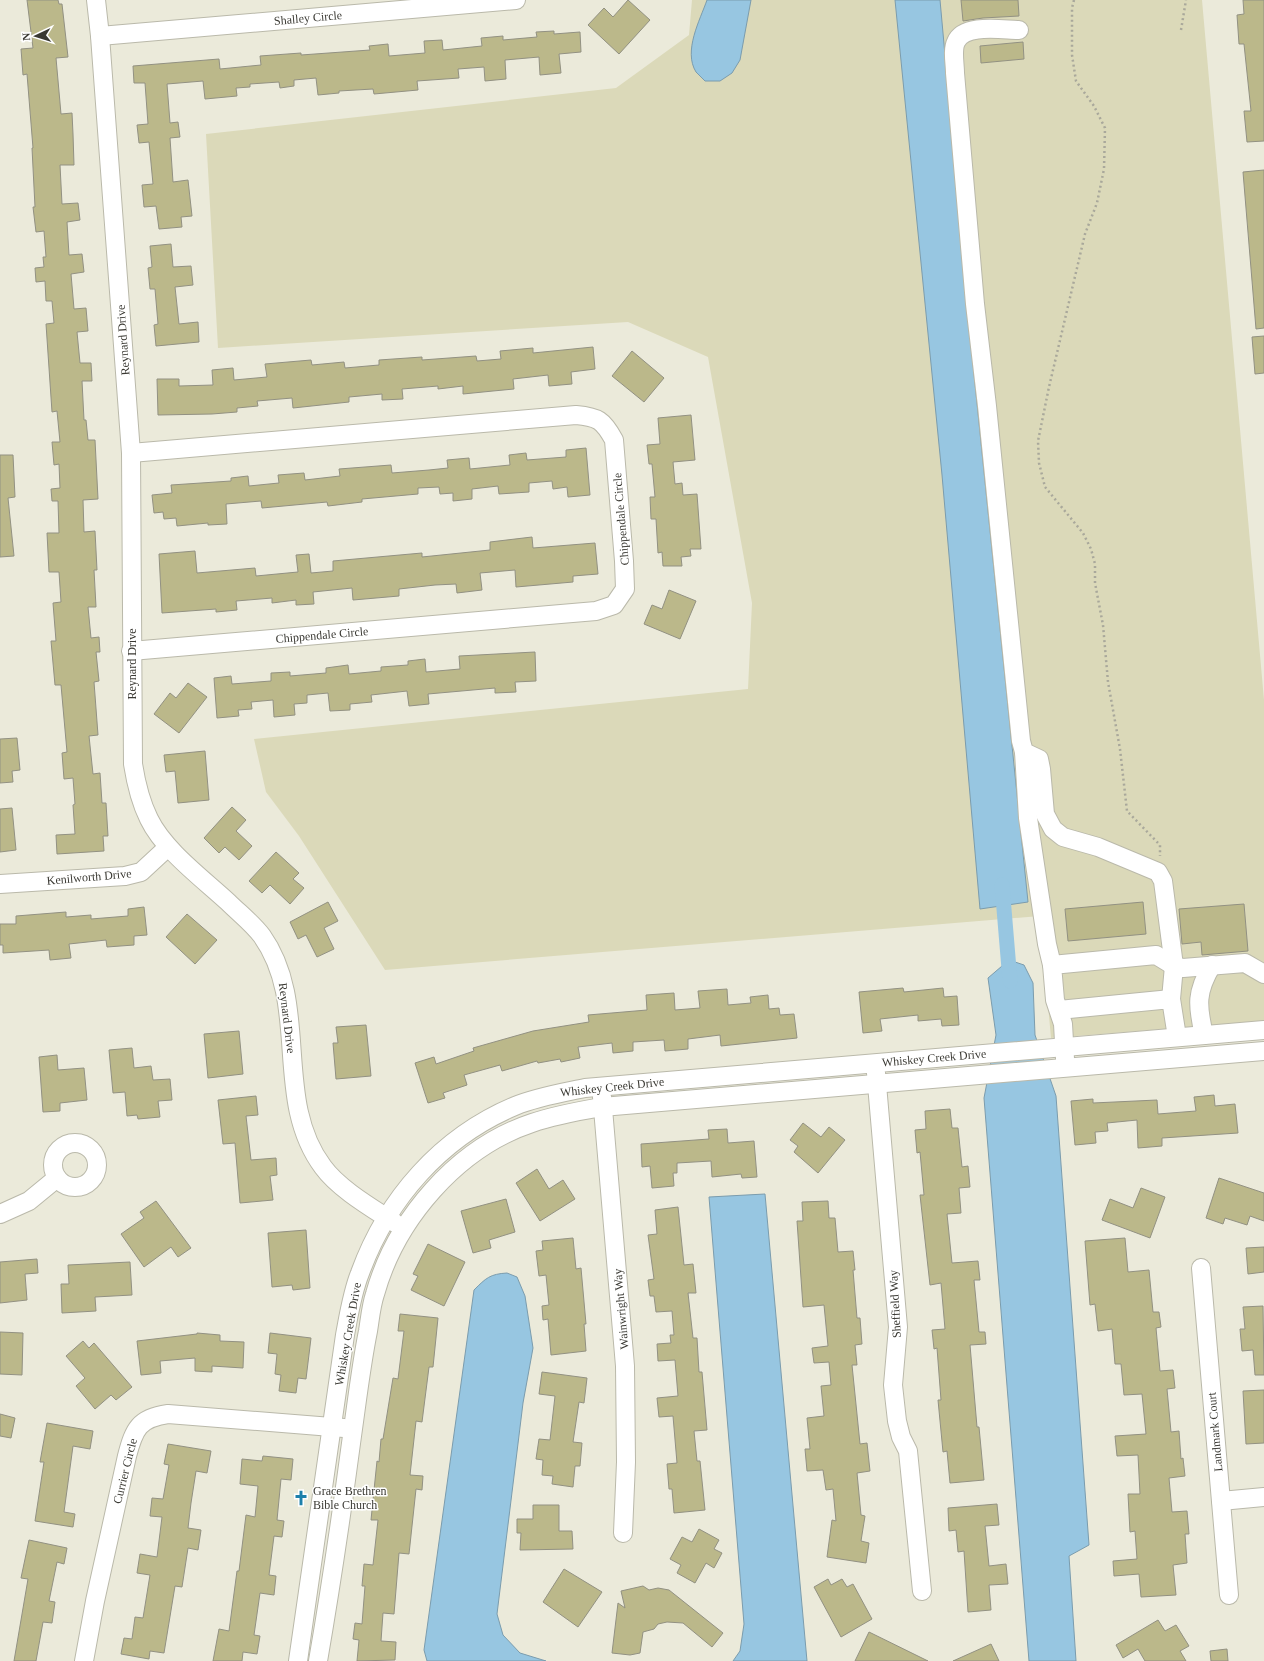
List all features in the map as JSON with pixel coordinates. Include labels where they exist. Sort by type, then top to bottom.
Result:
[{"type":"street","name":"Reynard Drive","points":[[96,0],[100,36],[131,453],[131,652],[133,764],[136,784],[149,820],[168,847],[246,919],[261,935],[273,954],[286,992],[299,1116],[305,1135],[314,1153],[324,1168],[336,1181],[404,1228]]},
{"type":"street","name":"Shalley Circle","points":[[100,36],[516,0]]},
{"type":"street","points":[[1019,30],[977,29],[964,33],[956,42],[955,59],[975,304],[988,406],[1021,741],[1024,752],[1028,818],[1047,944],[1052,965],[1055,1000],[1063,1024],[1058,1047],[1060,1068]]},
{"type":"street","name":"Chippendale Circle","points":[[131,453],[576,415],[592,416],[606,426],[614,440],[625,589],[614,605],[596,611],[131,652]]},
{"type":"street","points":[[1024,752],[1039,759],[1045,814],[1053,829],[1063,837],[1098,847],[1158,872],[1161,877],[1163,881],[1174,966],[1172,999],[1177,1037]]},
{"type":"street","name":"Kenilworth Drive","points":[[0,884],[125,876],[141,872],[154,862],[168,847]]},
{"type":"street","points":[[1052,965],[1156,955],[1174,966],[1183,968],[1245,963],[1264,974]]},
{"type":"street","points":[[1204,1035],[1199,1014],[1200,988],[1212,965]]},
{"type":"street","points":[[1059,1010],[1172,999]]},
{"type":"street","name":"Whiskey Creek Drive","points":[[298,1661],[345,1335],[355,1289],[371,1245],[386,1217],[406,1188],[437,1155],[482,1123],[515,1106],[550,1095],[601,1087],[1264,1030]]},
{"type":"street","name":"Whiskey Creek Drive","points":[[318,1661],[362,1360],[374,1296],[391,1252],[414,1212],[436,1186],[460,1164],[495,1140],[531,1123],[566,1113],[602,1107],[1264,1051]]},
{"type":"street","name":"Sheffield Way","points":[[875,1063],[898,1327],[893,1384],[897,1420],[901,1437],[908,1451],[922,1591]]},
{"type":"street","name":"Wainwright Way","points":[[601,1087],[625,1366],[626,1462],[623,1533]]},
{"type":"street","points":[[0,1214],[29,1201],[57,1178]]},
{"type":"street","name":"Landmark Court","points":[[1201,1268],[1229,1595]]},
{"type":"street","name":"Currier Circle","points":[[84,1661],[95,1601],[127,1456],[132,1439],[139,1425],[153,1416],[168,1414],[353,1429]]},
{"type":"street","points":[[1221,1501],[1264,1497]]},
{"type":"path","points":[[1074,0],[1072,8],[1072,30],[1076,81],[1094,106],[1105,128],[1104,169],[1097,203],[1086,234],[1049,387],[1038,441],[1038,463],[1046,487],[1083,533],[1091,548],[1095,564],[1095,583],[1103,624],[1108,682],[1120,748],[1127,811],[1160,845],[1161,877]]},
{"type":"path","points":[[1181,30],[1186,0]]},
{"type":"shaded area","points":[[692,0],[1202,0],[1264,700],[1264,1021],[1051,1038],[1040,916],[385,970],[299,836],[266,792],[254,739],[748,689],[752,603],[708,357],[628,322],[218,348],[206,134],[616,88],[689,35]]},
{"type":"water","points":[[707,0],[751,0],[740,60],[732,73],[720,81],[705,81],[696,72],[692,64],[691,55],[694,36]]},
{"type":"water","points":[[895,0],[940,0],[974,374],[1028,902],[980,909],[942,475]]},
{"type":"water","points":[[1009,960],[1024,965],[1033,983],[1035,1035],[1056,1096],[1089,1545],[1069,1556],[1076,1661],[1029,1661],[984,1098],[996,1035],[988,978]]},
{"type":"water","points":[[765,1194],[807,1661],[733,1661],[740,1651],[744,1624],[709,1197]]},
{"type":"water","points":[[507,1273],[517,1277],[525,1296],[533,1348],[523,1403],[497,1614],[503,1635],[520,1653],[546,1661],[427,1661],[424,1650],[474,1290],[489,1277],[496,1274]]},
{"type":"building","points":[[27,0],[58,0],[59,4],[62,4],[68,57],[56,58],[61,114],[72,113],[74,165],[60,165],[62,204],[78,203],[80,220],[67,222],[69,255],[82,254],[84,272],[71,274],[74,309],[86,308],[88,331],[77,332],[80,363],[91,363],[92,381],[82,381],[84,420],[86,420],[88,440],[95,440],[98,499],[83,500],[84,532],[95,531],[97,570],[94,570],[96,607],[88,607],[91,638],[99,637],[100,652],[96,652],[99,681],[94,682],[98,735],[89,736],[93,774],[100,773],[102,803],[106,803],[108,836],[103,836],[104,851],[57,854],[56,835],[75,834],[73,805],[75,804],[73,778],[64,779],[62,753],[67,752],[61,685],[55,685],[51,641],[56,641],[53,603],[61,602],[59,572],[49,572],[47,533],[59,533],[58,501],[52,501],[51,489],[60,488],[59,464],[54,465],[52,442],[60,442],[57,411],[52,412],[46,324],[54,323],[52,301],[46,301],[45,281],[36,282],[35,268],[44,267],[43,257],[46,257],[44,231],[36,232],[33,207],[35,207],[33,148],[27,74],[23,75],[21,49],[33,48]]},
{"type":"building","points":[[628,0],[650,20],[619,54],[588,25],[604,8],[613,17]]},
{"type":"building","points":[[961,0],[1018,0],[1019,16],[983,18],[963,21]]},
{"type":"building","points":[[1243,0],[1264,0],[1264,141],[1247,142],[1244,111],[1251,111],[1244,44],[1239,44],[1237,15],[1244,14]]},
{"type":"building","points":[[554,31],[554,34],[580,32],[581,52],[559,54],[561,73],[540,75],[539,57],[505,60],[506,79],[485,81],[484,67],[458,69],[459,78],[417,81],[418,90],[374,94],[373,89],[339,91],[339,93],[318,95],[316,78],[294,80],[294,86],[280,88],[279,82],[250,84],[250,87],[236,88],[237,96],[205,99],[203,81],[167,84],[170,123],[178,122],[180,137],[170,138],[173,182],[188,180],[192,216],[181,217],[182,227],[159,229],[156,206],[144,207],[142,185],[153,184],[149,142],[139,143],[137,125],[148,124],[145,83],[134,83],[133,66],[219,59],[220,69],[261,65],[260,56],[301,53],[301,55],[370,50],[369,46],[388,44],[389,56],[425,53],[424,41],[442,40],[443,50],[482,46],[481,38],[503,36],[503,40],[537,37],[536,32]]},
{"type":"building","points":[[1023,42],[1024,59],[981,63],[980,46]]},
{"type":"building","points":[[1264,170],[1264,328],[1256,329],[1243,172]]},
{"type":"building","points":[[171,244],[173,267],[191,266],[193,285],[175,287],[179,324],[198,322],[199,342],[156,346],[154,325],[158,324],[155,289],[150,289],[148,268],[152,267],[150,246]]},
{"type":"building","points":[[1264,336],[1264,373],[1255,374],[1252,337]]},
{"type":"building","points":[[593,347],[595,369],[571,372],[572,384],[549,386],[548,375],[513,379],[514,389],[463,394],[463,386],[438,389],[438,386],[402,389],[403,399],[382,400],[382,394],[349,397],[349,402],[293,408],[292,398],[257,401],[258,406],[237,408],[237,412],[158,415],[157,379],[179,379],[179,386],[213,385],[212,370],[233,368],[234,380],[267,377],[265,364],[311,360],[312,365],[344,362],[345,368],[379,365],[379,360],[422,357],[422,360],[476,356],[477,361],[501,359],[500,351],[533,348],[533,353]]},
{"type":"building","points":[[632,351],[664,378],[644,402],[612,376]]},
{"type":"building","points":[[691,415],[695,460],[673,462],[675,484],[682,483],[683,495],[697,494],[701,549],[690,549],[691,556],[681,557],[682,566],[663,566],[662,552],[658,553],[656,519],[651,519],[650,497],[655,497],[652,464],[649,464],[647,445],[660,444],[658,418]]},
{"type":"building","points":[[586,448],[590,495],[568,497],[567,487],[553,489],[552,481],[529,483],[529,492],[499,494],[498,486],[472,489],[472,499],[453,501],[453,493],[440,494],[439,487],[418,488],[418,494],[362,499],[362,502],[328,506],[327,502],[262,508],[261,501],[226,504],[227,524],[208,525],[208,523],[177,526],[176,518],[164,519],[163,512],[154,513],[152,495],[172,493],[171,485],[231,481],[231,478],[248,476],[249,486],[279,483],[278,475],[304,473],[305,480],[340,476],[339,469],[391,465],[392,473],[429,470],[448,468],[447,460],[469,458],[470,469],[510,465],[509,455],[526,453],[527,460],[566,457],[566,450]]},
{"type":"building","points":[[0,455],[13,455],[15,497],[8,498],[14,556],[0,557]]},
{"type":"building","points":[[532,537],[533,548],[595,543],[598,574],[573,576],[573,582],[516,587],[515,570],[480,573],[482,590],[457,593],[456,584],[435,585],[399,589],[399,596],[353,600],[352,588],[313,592],[314,604],[296,605],[296,600],[272,603],[272,598],[236,601],[237,610],[216,612],[216,609],[162,613],[159,554],[195,551],[197,573],[255,568],[256,576],[298,572],[296,555],[309,554],[311,573],[333,571],[333,561],[422,553],[422,557],[490,550],[490,542]]},
{"type":"building","points":[[669,590],[696,601],[680,639],[644,624],[652,605],[662,609]]},
{"type":"building","points":[[535,652],[536,681],[515,682],[516,692],[495,693],[495,688],[428,694],[429,704],[409,706],[407,691],[371,695],[372,702],[350,704],[350,710],[330,711],[328,693],[307,695],[307,703],[294,704],[295,715],[274,717],[273,700],[251,702],[252,709],[238,710],[239,716],[217,718],[214,678],[231,676],[232,684],[271,681],[271,673],[290,672],[290,676],[326,673],[326,668],[348,665],[349,674],[381,671],[381,667],[408,665],[408,661],[425,659],[426,672],[460,669],[459,656]]},
{"type":"building","points":[[188,683],[207,697],[179,733],[154,714],[170,693],[176,698]]},
{"type":"building","points":[[17,738],[20,770],[12,771],[13,782],[0,783],[0,739]]},
{"type":"building","points":[[205,751],[209,800],[178,803],[175,771],[166,772],[164,755]]},
{"type":"building","points":[[232,807],[246,820],[236,831],[252,846],[239,860],[225,847],[219,853],[204,838]]},
{"type":"building","points":[[12,808],[16,850],[0,852],[0,809]]},
{"type":"building","points":[[276,852],[299,873],[293,879],[304,888],[290,904],[270,885],[262,893],[249,881]]},
{"type":"building","points":[[328,902],[338,921],[324,928],[334,949],[317,957],[306,935],[298,939],[290,922]]},
{"type":"building","points":[[1143,902],[1146,934],[1068,941],[1065,909]]},
{"type":"building","points":[[1244,904],[1248,951],[1202,955],[1201,942],[1182,944],[1179,909]]},
{"type":"building","points":[[144,907],[147,935],[134,936],[134,945],[107,947],[106,940],[69,944],[71,958],[50,960],[49,950],[3,953],[3,945],[0,945],[0,924],[16,924],[16,916],[66,912],[66,917],[91,915],[91,919],[128,916],[128,909]]},
{"type":"building","points":[[187,914],[217,940],[195,964],[166,937]]},
{"type":"building","points":[[903,988],[904,992],[943,988],[944,997],[957,996],[959,1025],[942,1026],[941,1019],[918,1021],[918,1015],[880,1019],[882,1031],[863,1033],[859,992]]},
{"type":"building","points":[[727,989],[728,1005],[751,1003],[750,997],[768,995],[769,1009],[779,1008],[780,1015],[794,1014],[797,1038],[721,1046],[720,1035],[688,1039],[688,1049],[665,1051],[664,1040],[633,1042],[633,1051],[613,1053],[612,1043],[578,1047],[580,1058],[561,1062],[560,1059],[538,1063],[537,1061],[502,1071],[500,1065],[464,1075],[467,1085],[443,1093],[445,1098],[428,1103],[415,1063],[434,1057],[436,1064],[474,1051],[473,1048],[533,1031],[589,1022],[588,1015],[647,1010],[646,995],[674,993],[675,1010],[700,1008],[698,991]]},
{"type":"building","points":[[366,1025],[371,1076],[336,1079],[333,1043],[338,1043],[336,1027]]},
{"type":"building","points":[[239,1031],[243,1074],[208,1078],[204,1034]]},
{"type":"building","points":[[132,1048],[134,1068],[151,1066],[153,1080],[170,1079],[172,1100],[158,1101],[160,1117],[138,1119],[137,1115],[127,1116],[125,1092],[113,1093],[109,1050]]},
{"type":"building","points":[[57,1055],[58,1070],[84,1068],[87,1100],[60,1103],[60,1111],[43,1112],[39,1057]]},
{"type":"building","points":[[1214,1095],[1215,1106],[1235,1104],[1238,1133],[1162,1138],[1162,1146],[1138,1148],[1137,1120],[1107,1123],[1108,1131],[1095,1132],[1096,1143],[1075,1145],[1071,1101],[1093,1099],[1093,1103],[1157,1100],[1158,1114],[1196,1111],[1194,1097]]},
{"type":"building","points":[[256,1096],[258,1115],[246,1116],[251,1160],[276,1158],[277,1175],[270,1176],[273,1200],[240,1203],[235,1143],[223,1144],[218,1100]]},
{"type":"building","points":[[950,1109],[952,1128],[958,1128],[962,1167],[968,1166],[970,1187],[959,1188],[961,1213],[947,1214],[952,1263],[978,1261],[980,1280],[974,1280],[979,1332],[985,1332],[986,1344],[970,1345],[977,1427],[979,1427],[984,1480],[950,1483],[947,1451],[943,1452],[938,1400],[941,1400],[937,1348],[934,1349],[932,1330],[945,1329],[941,1283],[930,1285],[920,1195],[924,1195],[920,1152],[917,1153],[915,1130],[926,1129],[925,1111]]},
{"type":"building","points":[[803,1123],[821,1137],[829,1127],[845,1140],[818,1173],[794,1152],[798,1146],[790,1140]]},
{"type":"building","points":[[727,1129],[728,1143],[754,1141],[757,1177],[742,1178],[741,1174],[712,1177],[711,1161],[677,1163],[677,1173],[673,1173],[674,1186],[652,1188],[650,1166],[642,1167],[641,1144],[709,1139],[708,1130]]},
{"type":"building","points":[[537,1169],[549,1189],[563,1180],[575,1199],[540,1221],[516,1183]]},
{"type":"building","points":[[1219,1178],[1264,1193],[1264,1221],[1250,1216],[1247,1225],[1225,1218],[1223,1224],[1206,1218]]},
{"type":"building","points":[[1141,1188],[1165,1197],[1150,1238],[1102,1220],[1110,1199],[1133,1208]]},
{"type":"building","points":[[506,1199],[515,1232],[489,1240],[491,1248],[473,1253],[461,1211]]},
{"type":"building","points":[[156,1201],[191,1248],[178,1257],[171,1247],[144,1267],[121,1234],[144,1218],[140,1212]]},
{"type":"building","points":[[828,1201],[829,1218],[835,1218],[838,1252],[853,1251],[855,1270],[853,1270],[857,1318],[860,1318],[862,1344],[855,1345],[857,1365],[852,1365],[860,1444],[867,1443],[870,1471],[857,1473],[861,1515],[865,1516],[861,1541],[869,1543],[866,1563],[827,1557],[832,1520],[836,1521],[833,1489],[826,1490],[823,1470],[807,1471],[805,1449],[810,1449],[807,1418],[824,1416],[821,1386],[831,1385],[829,1362],[814,1363],[812,1348],[828,1346],[824,1305],[803,1307],[797,1221],[803,1221],[802,1202]]},
{"type":"building","points":[[678,1207],[684,1265],[693,1264],[696,1293],[688,1293],[693,1338],[697,1338],[699,1372],[702,1372],[707,1430],[694,1431],[697,1461],[700,1461],[705,1510],[674,1513],[672,1489],[669,1489],[667,1464],[677,1463],[673,1416],[659,1417],[657,1398],[678,1396],[675,1360],[658,1361],[657,1344],[671,1343],[670,1335],[674,1335],[672,1311],[656,1312],[654,1296],[650,1296],[648,1280],[654,1279],[648,1235],[657,1234],[655,1210]]},
{"type":"building","points":[[306,1230],[310,1288],[293,1290],[292,1285],[272,1287],[268,1233]]},
{"type":"building","points":[[573,1238],[576,1269],[581,1268],[586,1324],[584,1324],[586,1351],[551,1355],[548,1319],[543,1320],[542,1306],[549,1305],[546,1275],[539,1276],[536,1251],[543,1250],[542,1241]]},
{"type":"building","points":[[1125,1238],[1128,1272],[1149,1270],[1153,1312],[1159,1312],[1161,1327],[1156,1328],[1160,1371],[1173,1370],[1175,1388],[1167,1389],[1171,1432],[1179,1431],[1181,1459],[1183,1458],[1185,1476],[1169,1478],[1172,1512],[1187,1511],[1189,1534],[1185,1534],[1187,1563],[1173,1565],[1176,1595],[1141,1597],[1139,1574],[1114,1576],[1113,1561],[1137,1559],[1135,1531],[1130,1532],[1128,1494],[1140,1494],[1138,1455],[1117,1456],[1115,1436],[1146,1434],[1142,1394],[1124,1395],[1121,1364],[1115,1364],[1112,1329],[1098,1331],[1095,1304],[1090,1305],[1085,1241]]},
{"type":"building","points":[[428,1244],[465,1262],[444,1306],[411,1290],[418,1276],[413,1274]]},
{"type":"building","points":[[1264,1247],[1264,1272],[1248,1274],[1246,1248]]},
{"type":"building","points":[[37,1259],[38,1273],[25,1274],[27,1300],[0,1303],[0,1262]]},
{"type":"building","points":[[130,1262],[132,1295],[95,1297],[96,1311],[62,1313],[61,1284],[69,1284],[68,1265]]},
{"type":"building","points":[[1263,1306],[1264,1375],[1255,1375],[1253,1350],[1242,1351],[1240,1329],[1245,1329],[1243,1307]]},
{"type":"building","points":[[400,1314],[438,1318],[433,1367],[429,1367],[422,1422],[416,1421],[410,1475],[423,1476],[422,1490],[416,1489],[409,1554],[399,1553],[394,1614],[383,1613],[381,1641],[396,1642],[395,1660],[357,1661],[359,1640],[353,1639],[355,1623],[362,1624],[365,1586],[362,1586],[364,1564],[373,1565],[378,1520],[371,1520],[377,1461],[379,1462],[381,1439],[383,1439],[393,1378],[398,1379],[404,1331],[398,1331]]},
{"type":"building","points":[[0,1332],[23,1333],[22,1375],[0,1374]]},
{"type":"building","points":[[197,1333],[220,1335],[220,1341],[244,1342],[243,1368],[212,1366],[212,1372],[195,1371],[195,1358],[160,1361],[161,1373],[141,1375],[137,1341]]},
{"type":"building","points":[[270,1333],[311,1338],[306,1379],[298,1378],[296,1393],[279,1391],[281,1375],[275,1374],[277,1354],[268,1353]]},
{"type":"building","points":[[83,1341],[89,1348],[94,1343],[132,1387],[116,1400],[111,1395],[95,1409],[76,1386],[85,1378],[66,1356]]},
{"type":"building","points":[[542,1372],[587,1378],[584,1403],[579,1402],[573,1442],[582,1443],[580,1466],[575,1466],[573,1487],[552,1484],[553,1476],[542,1475],[543,1460],[536,1459],[539,1439],[550,1440],[555,1396],[539,1394]]},
{"type":"building","points":[[1264,1390],[1264,1443],[1246,1444],[1243,1391]]},
{"type":"building","points":[[0,1414],[15,1418],[11,1438],[0,1436]]},
{"type":"building","points":[[47,1423],[93,1431],[90,1449],[73,1446],[64,1512],[75,1514],[73,1527],[35,1521],[44,1462],[40,1462]]},
{"type":"building","points":[[168,1444],[211,1451],[207,1473],[196,1471],[191,1503],[188,1528],[201,1530],[198,1550],[188,1548],[182,1587],[175,1586],[164,1653],[150,1651],[149,1659],[121,1654],[124,1638],[132,1639],[135,1617],[143,1618],[150,1575],[137,1573],[140,1554],[157,1557],[162,1517],[150,1516],[152,1498],[163,1499],[169,1465],[164,1464]]},
{"type":"building","points":[[263,1456],[293,1459],[291,1480],[281,1479],[277,1520],[284,1521],[282,1537],[274,1536],[269,1575],[276,1576],[274,1595],[260,1593],[254,1635],[260,1636],[257,1654],[243,1652],[242,1661],[213,1661],[219,1629],[229,1631],[246,1515],[255,1517],[258,1486],[240,1484],[242,1459],[262,1461]]},
{"type":"building","points":[[997,1504],[999,1525],[985,1526],[989,1566],[1006,1564],[1008,1584],[989,1585],[991,1610],[968,1612],[964,1551],[958,1552],[956,1530],[949,1531],[948,1508]]},
{"type":"building","points":[[533,1505],[559,1505],[559,1531],[572,1531],[573,1549],[520,1550],[521,1533],[517,1533],[517,1519],[533,1519]]},
{"type":"building","points":[[699,1529],[719,1540],[714,1549],[722,1553],[714,1568],[706,1563],[695,1583],[677,1573],[681,1565],[670,1559],[682,1537],[692,1542]]},
{"type":"building","points":[[29,1540],[67,1548],[64,1564],[57,1562],[49,1601],[55,1602],[52,1623],[43,1622],[36,1661],[14,1661],[28,1579],[21,1578]]},
{"type":"building","points":[[564,1569],[602,1592],[578,1627],[543,1602]]},
{"type":"building","points":[[828,1579],[831,1585],[842,1579],[847,1587],[853,1584],[872,1619],[841,1637],[814,1587]]},
{"type":"building","points":[[643,1586],[649,1590],[658,1588],[669,1590],[723,1633],[712,1647],[683,1623],[667,1622],[658,1624],[654,1629],[643,1632],[640,1653],[630,1655],[612,1653],[618,1603],[625,1608],[621,1591]]},
{"type":"building","points":[[1158,1620],[1165,1631],[1176,1625],[1189,1646],[1180,1651],[1186,1661],[1145,1661],[1138,1649],[1123,1658],[1116,1645]]},
{"type":"building","points":[[869,1632],[928,1661],[855,1661]]},
{"type":"building","points":[[991,1644],[999,1661],[953,1661]]},
{"type":"building","points":[[1227,1649],[1228,1661],[1211,1661],[1210,1651]]},
{"type":"waterway","points":[[1002,885],[1010,981]]},
{"type":"place","name":"Grace Brethren Bible Church","points":[[301,1498]]}]
